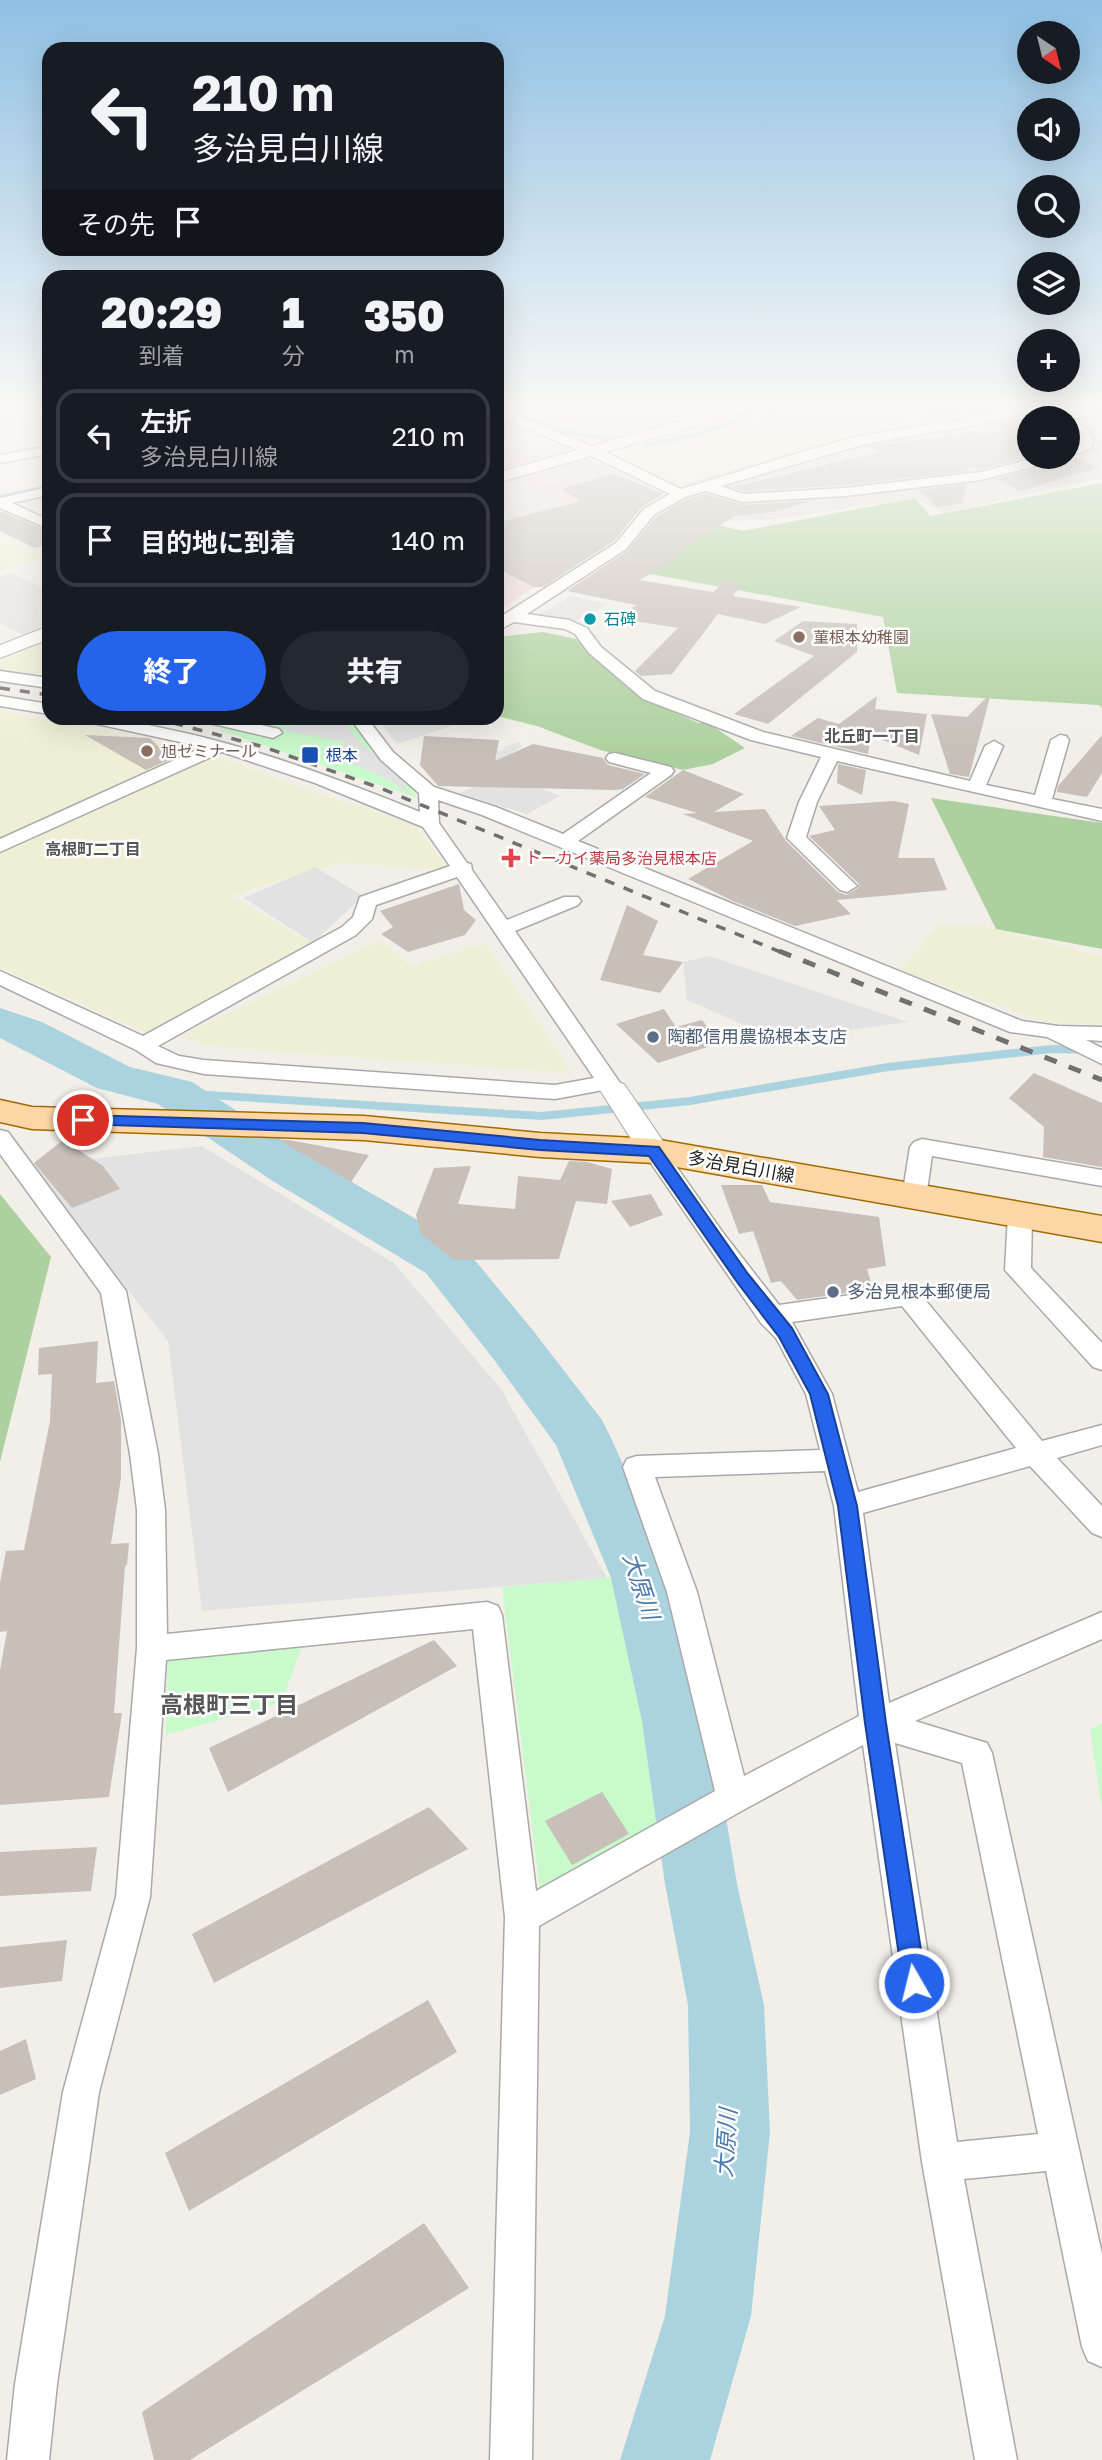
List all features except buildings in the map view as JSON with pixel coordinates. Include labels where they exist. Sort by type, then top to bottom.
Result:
[{"type":"main road","name":"多治見白川線","points":[[0,1111],[32,1118],[363,1128],[540,1145],[654,1151],[1102,1229]]},
{"type":"street","points":[[504,621],[621,546],[640,523]]},
{"type":"street","points":[[504,622],[569,625],[581,631],[595,650],[649,695],[757,736],[976,788],[1042,802],[1101,809]]},
{"type":"street","points":[[0,652],[42,635]]},
{"type":"street","points":[[0,676],[42,682]]},
{"type":"street","points":[[0,701],[42,708]]},
{"type":"street","points":[[126,725],[221,746],[321,779],[430,823],[505,928],[654,1151],[770,1316],[786,1333],[819,1394],[848,1506],[876,1723],[941,2162],[996,2460]]},
{"type":"street","points":[[240,725],[273,733]]},
{"type":"street","points":[[364,725],[387,755],[428,791],[477,807],[1018,1027],[1102,1034]]},
{"type":"street","points":[[1042,802],[1060,740]]},
{"type":"street","points":[[0,846],[221,746]]},
{"type":"street","points":[[976,788],[994,746]]},
{"type":"street","points":[[830,754],[828,764],[808,802],[796,838],[847,886]]},
{"type":"street","points":[[564,843],[665,771],[615,758]]},
{"type":"street","points":[[428,791],[430,823]]},
{"type":"street","points":[[144,1045],[349,931],[362,919],[367,901],[464,869]]},
{"type":"street","points":[[505,928],[571,901]]},
{"type":"street","points":[[0,977],[144,1045],[151,1053],[166,1060],[204,1067],[555,1092],[611,1086]]},
{"type":"street","points":[[1052,1031],[1102,1057]]},
{"type":"street","points":[[0,1137],[113,1291],[144,1454],[151,1510],[152,1648],[133,1897],[81,2092],[36,2384],[28,2460]]},
{"type":"street","points":[[914,1197],[922,1147],[1102,1178]]},
{"type":"street","points":[[1020,1215],[1018,1270],[1102,1360]]},
{"type":"street","points":[[770,1316],[908,1296],[1037,1455],[1102,1524]]},
{"type":"street","points":[[848,1506],[1102,1435]]},
{"type":"street","points":[[733,1798],[682,1592],[637,1467],[836,1460]]},
{"type":"street","points":[[152,1648],[487,1615],[522,1917],[511,2460]]},
{"type":"street","points":[[522,1917],[733,1798],[876,1723],[1102,1625]]},
{"type":"street","points":[[876,1723],[976,1753],[1102,2347]]},
{"type":"street","points":[[941,2162],[1060,2151]]},
{"type":"shaded area","points":[[504,523],[625,523],[619,531],[504,607]]},
{"type":"shaded area","points":[[11,573],[42,588],[42,627],[23,635],[0,623],[0,577]]},
{"type":"shaded area","points":[[571,596],[608,604],[573,622],[538,615]]},
{"type":"shaded area","points":[[293,725],[346,725],[362,744],[400,778],[411,795],[389,780],[333,755],[346,742],[277,729]]},
{"type":"shaded area","points":[[382,725],[454,725],[397,744]]},
{"type":"shaded area","points":[[520,742],[521,747],[512,753],[517,779],[560,796],[527,814],[459,793],[477,786],[471,757],[503,750],[505,746]]},
{"type":"shaded area","points":[[315,867],[363,896],[313,943],[244,898]]},
{"type":"shaded area","points":[[709,956],[908,1022],[779,1040],[687,1000],[683,962]]},
{"type":"shaded area","points":[[202,1146],[394,1263],[501,1389],[607,1578],[202,1611],[168,1341],[31,1166]]},
{"type":"green space","points":[[676,523],[707,523],[743,531],[786,523],[1102,523],[1102,708],[1099,705],[897,693],[883,617],[624,569]]},
{"type":"green space","points":[[0,537],[31,551],[42,547],[42,557],[0,571]]},
{"type":"green space","points":[[543,632],[576,639],[623,684],[645,699],[698,723],[708,723],[745,748],[713,764],[683,770],[600,750],[537,726],[504,718],[504,636]]},
{"type":"green space","points":[[42,645],[42,680],[0,671],[0,661]]},
{"type":"green space","points":[[0,711],[42,719],[42,725],[70,725],[205,752],[310,791],[414,824],[449,870],[340,863],[230,896],[313,943],[146,1033],[0,967]]},
{"type":"green space","points":[[230,725],[354,725],[410,785],[417,798],[219,730]]},
{"type":"green space","points":[[931,798],[1102,823],[1102,949],[996,929]]},
{"type":"green space","points":[[978,925],[1102,957],[1102,1025],[1048,1023],[900,970],[938,926]]},
{"type":"green space","points":[[380,940],[412,966],[485,943],[571,1073],[217,1047],[179,1037]]},
{"type":"green space","points":[[0,1194],[51,1257],[0,1462]]},
{"type":"green space","points":[[617,1577],[671,1818],[540,1890],[502,1587]]},
{"type":"green space","points":[[304,1641],[281,1703],[166,1735],[168,1655]]},
{"type":"green space","points":[[1102,1723],[1102,1810],[1090,1730]]},
{"type":"waterway","name":"大原川","points":[[0,1022],[26,1032],[114,1078],[175,1093],[289,1168],[445,1260],[515,1347],[581,1436],[643,1578],[676,1721],[701,1884],[726,2005],[730,2132],[708,2316],[665,2460]]},
{"type":"waterway","points":[[175,1093],[542,1116],[690,1101],[888,1067],[1051,1049],[1102,1050]]},
{"type":"railway","points":[[0,688],[42,694]]},
{"type":"railway","points":[[181,725],[264,747],[380,788],[783,953]]},
{"type":"railway","points":[[779,951],[1102,1080]]},
{"type":"place","name":"石碑","points":[[590,619]]},
{"type":"place","name":"菫根本幼稚園","points":[[799,637]]},
{"type":"place","name":"旭ゼミナール","points":[[147,751]]},
{"type":"place","name":"根本","points":[[310,755]]},
{"type":"place","name":"トーカイ薬局多治見根本店","points":[[511,858]]},
{"type":"place","name":"陶都信用農協根本支店","points":[[653,1037]]},
{"type":"place","name":"多治見根本郵便局","points":[[833,1292]]},
{"type":"district","name":"北丘町一丁目","points":[[872,736]]},
{"type":"district","name":"高根町二丁目","points":[[93,849]]},
{"type":"district","name":"高根町三丁目","points":[[229,1705]]},
{"type":"route","points":[[83,1120],[363,1128],[540,1145],[654,1151],[770,1316],[786,1333],[819,1394],[848,1506],[914,1983]]}]
